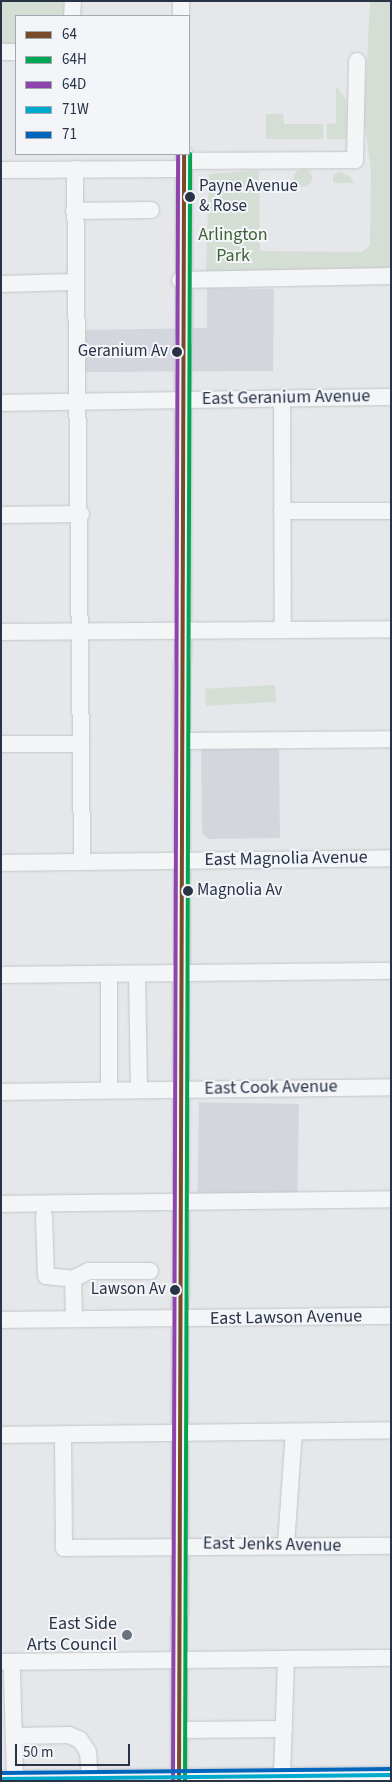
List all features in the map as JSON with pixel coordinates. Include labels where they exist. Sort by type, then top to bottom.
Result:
[{"type":"street","points":[[72,15],[73,1]]},
{"type":"street","points":[[180,15],[181,1]]},
{"type":"street","points":[[1,52],[15,52]]},
{"type":"street","points":[[1,170],[75,169],[184,161],[355,160],[357,61]]},
{"type":"street","points":[[179,1778],[183,973],[180,280],[184,161]]},
{"type":"street","points":[[75,169],[73,282],[79,401],[81,514],[82,862]]},
{"type":"street","points":[[74,211],[151,210]]},
{"type":"street","points":[[180,280],[391,276]]},
{"type":"street","points":[[1,284],[73,282]]},
{"type":"street","name":"East Geranium Avenue","points":[[1,402],[391,397]]},
{"type":"street","points":[[282,398],[283,630]]},
{"type":"street","points":[[282,511],[391,511]]},
{"type":"street","points":[[1,515],[81,514]]},
{"type":"street","points":[[1,632],[391,629]]},
{"type":"street","points":[[182,741],[391,739]]},
{"type":"street","points":[[1,744],[81,744]]},
{"type":"street","name":"East Magnolia Avenue","points":[[1,863],[391,858]]},
{"type":"street","points":[[1,976],[391,970]]},
{"type":"street","points":[[109,974],[109,1090]]},
{"type":"street","points":[[137,974],[139,1089]]},
{"type":"street","name":"East Cook Avenue","points":[[1,1092],[391,1086]]},
{"type":"street","points":[[1,1204],[391,1199]]},
{"type":"street","points":[[44,1216],[46,1276],[73,1279],[89,1271],[150,1270]]},
{"type":"street","points":[[73,1279],[74,1319]]},
{"type":"street","name":"East Lawson Avenue","points":[[1,1320],[182,1320],[391,1316]]},
{"type":"street","points":[[1,1435],[391,1430]]},
{"type":"street","points":[[286,1546],[294,1432]]},
{"type":"street","name":"East Jenks Avenue","points":[[63,1434],[64,1548],[181,1544],[391,1546]]},
{"type":"street","points":[[391,1658],[181,1660],[7,1667],[14,1736],[8,1779],[68,1780],[282,1775],[305,1778],[391,1775]]},
{"type":"street","points":[[282,1775],[286,1659]]},
{"type":"street","points":[[180,1730],[284,1729]]},
{"type":"street","points":[[14,1736],[69,1735],[80,1740],[88,1752],[90,1778]]},
{"type":"shaded area","points":[[207,288],[274,289],[273,371],[84,372],[83,330],[207,328]]},
{"type":"shaded area","points":[[279,747],[280,838],[208,839],[202,833],[201,748]]},
{"type":"shaded area","points":[[199,1102],[299,1104],[297,1198],[197,1196]]},
{"type":"green space","points":[[1,1],[64,1],[64,15],[15,15],[15,45],[1,45]]},
{"type":"green space","name":"Arlington Park","points":[[370,1],[391,1],[391,269],[206,273],[209,174],[259,170],[260,251],[362,252],[370,245],[371,170],[364,120]]},
{"type":"green space","points":[[336,86],[346,99],[347,139],[327,139],[327,124],[336,123]]},
{"type":"green space","points":[[266,114],[283,114],[284,124],[323,124],[323,139],[266,139]]},
{"type":"green space","points":[[299,169],[307,169],[312,174],[310,185],[299,187],[294,182],[294,174]]},
{"type":"green space","points":[[341,172],[350,176],[354,183],[333,183],[333,175]]},
{"type":"green space","points":[[275,685],[276,702],[206,706],[205,689]]},
{"type":"transit line","name":"64D","points":[[173,1781],[178,155]]},
{"type":"transit line","name":"64","points":[[179,1781],[184,155]]},
{"type":"transit line","name":"64H","points":[[185,1781],[190,155]]},
{"type":"transit line","name":"71","points":[[1,1773],[391,1769]]},
{"type":"transit line","name":"71W","points":[[1,1779],[391,1775]]},
{"type":"place","name":"Payne Avenue & Rose","points":[[190,197]]},
{"type":"place","name":"Geranium Av","points":[[177,352]]},
{"type":"place","name":"Magnolia Av","points":[[188,891]]},
{"type":"place","name":"Lawson Av","points":[[175,1290]]},
{"type":"place","name":"East Side Arts Council","points":[[127,1635]]}]
